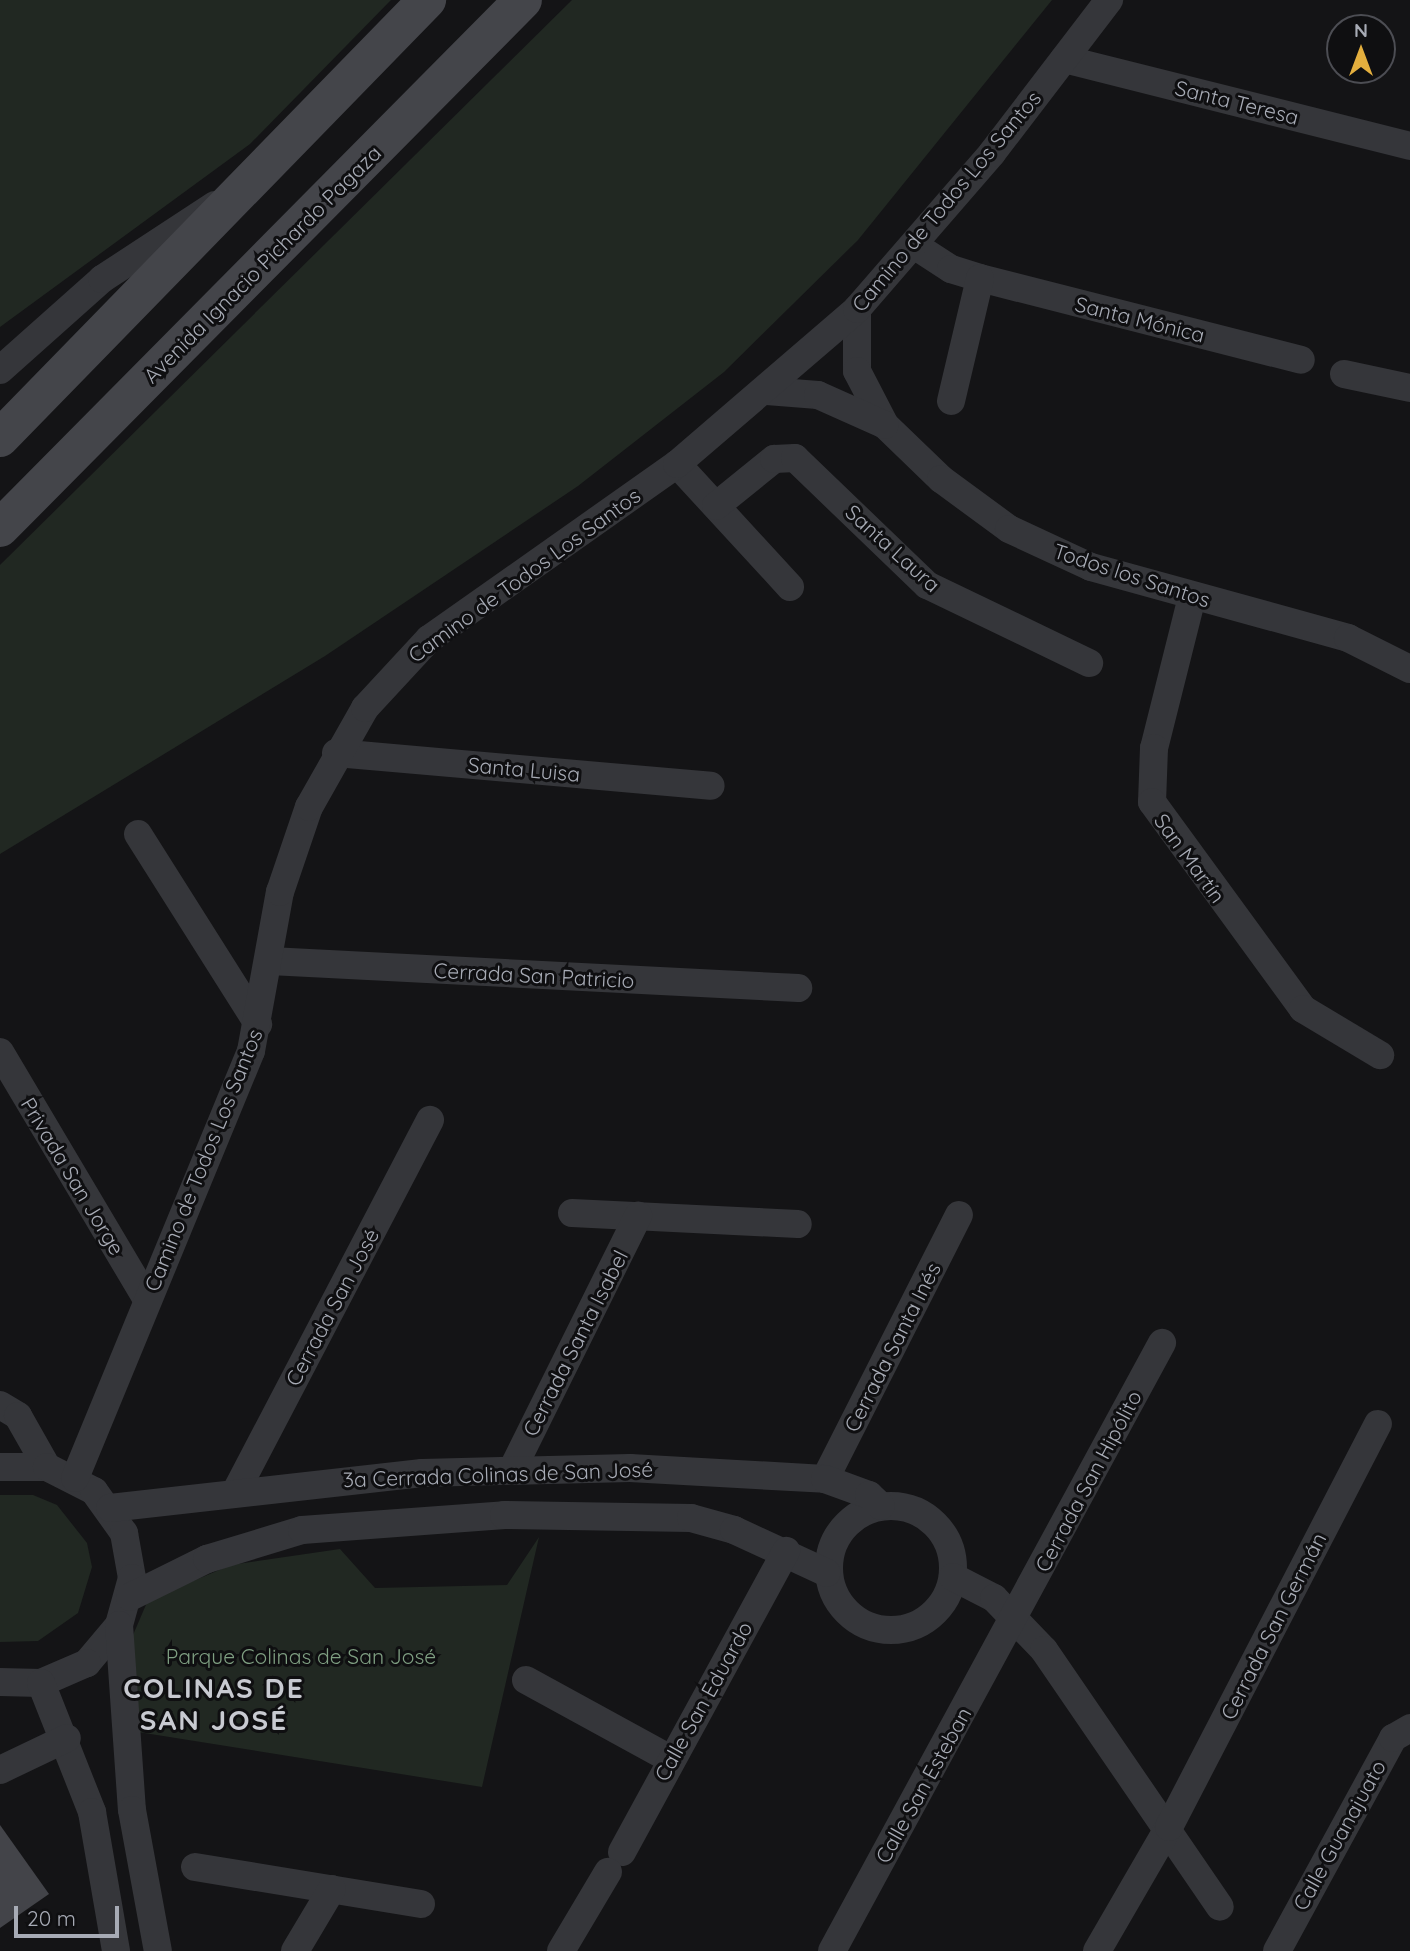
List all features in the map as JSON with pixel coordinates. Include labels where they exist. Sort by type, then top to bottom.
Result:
[{"type":"main road","points":[[0,438],[235,193],[427,0]]},
{"type":"main road","name":"Avenida Ignacio Pichardo Pagaza","points":[[0,528],[523,0]]},
{"type":"street","name":"Camino de Todos Los Santos","points":[[75,1478],[258,1024],[290,857],[336,753],[396,668],[429,639],[677,464],[767,391],[857,309],[915,245],[1109,0]]},
{"type":"street","name":"Santa Teresa","points":[[1064,59],[1410,146]]},
{"type":"street","points":[[4,364],[102,279],[235,193]]},
{"type":"street","name":"Santa Mónica","points":[[915,245],[951,269],[980,278],[1301,360]]},
{"type":"street","points":[[951,401],[980,278]]},
{"type":"street","name":"Todos los Santos","points":[[857,309],[857,371],[885,425]]},
{"type":"street","points":[[1344,374],[1410,388]]},
{"type":"street","name":"Todos los Santos","points":[[767,391],[818,395],[885,425],[959,494],[1009,529],[1091,567],[1348,638],[1410,669]]},
{"type":"street","name":"Santa Laura","points":[[716,506],[774,459],[795,458],[927,585],[1089,663]]},
{"type":"street","points":[[677,464],[790,587]]},
{"type":"street","name":"San Martín","points":[[1192,597],[1154,748],[1152,802],[1303,1009],[1380,1055]]},
{"type":"street","name":"Santa Luisa","points":[[336,753],[711,786]]},
{"type":"street","points":[[138,834],[258,1024]]},
{"type":"street","name":"Cerrada San Patricio","points":[[270,961],[798,988]]},
{"type":"street","name":"Privada San Jorge","points":[[0,1052],[147,1300]]},
{"type":"street","name":"Cerrada San José","points":[[235,1493],[430,1120]]},
{"type":"street","name":"Cerrada Santa Isabel","points":[[572,1213],[798,1224]]},
{"type":"street","name":"Cerrada Santa Inés","points":[[825,1479],[959,1215]]},
{"type":"street","name":"Cerrada Santa Isabel","points":[[512,1470],[638,1216]]},
{"type":"street","name":"Cerrada San Hipólito","points":[[1015,1619],[1162,1343]]},
{"type":"street","points":[[0,1405],[19,1416],[47,1467]]},
{"type":"street","name":"Cerrada San Germán","points":[[1097,1951],[1169,1827],[1378,1424]]},
{"type":"street","points":[[0,1467],[47,1467],[75,1478],[110,1508],[131,1560],[130,1597],[120,1625],[87,1663],[41,1683],[0,1682]]},
{"type":"street","name":"3a Cerrada Colinas de San José","points":[[110,1508],[340,1479],[512,1470],[679,1469],[825,1479],[881,1506]]},
{"type":"street","points":[[881,1506],[928,1518],[949,1544],[953,1577],[935,1613],[918,1625],[889,1630],[859,1623],[844,1610],[827,1573],[841,1529],[881,1506]]},
{"type":"street","name":"3a Cerrada Colinas de San José","points":[[130,1597],[248,1544],[302,1530],[422,1518],[659,1515],[734,1530],[786,1551],[827,1573]]},
{"type":"street","name":"Calle San Eduardo","points":[[561,1951],[615,1862],[786,1551]]},
{"type":"street","points":[[953,1577],[994,1598],[1015,1619],[1081,1700],[1169,1827],[1220,1907]]},
{"type":"street","name":"Calle San Esteban","points":[[832,1951],[1015,1619]]},
{"type":"street","points":[[120,1625],[138,1851],[159,1951]]},
{"type":"street","points":[[526,1680],[670,1759]]},
{"type":"street","points":[[41,1683],[67,1738],[101,1857],[112,1949]]},
{"type":"street","name":"Calle Guanajuato","points":[[1277,1951],[1393,1738],[1410,1728]]},
{"type":"street","points":[[0,1770],[67,1738]]},
{"type":"street","points":[[101,1857],[138,1851]]},
{"type":"street","points":[[195,1867],[421,1904]]},
{"type":"street","points":[[295,1951],[332,1889]]},
{"type":"green space","points":[[0,0],[391,0],[250,144],[0,327]]},
{"type":"green space","points":[[572,0],[1052,0],[858,240],[724,372],[578,486],[325,656],[0,854],[0,565]]},
{"type":"green space","points":[[0,1495],[33,1495],[57,1505],[87,1543],[92,1567],[78,1613],[38,1641],[0,1642]]},
{"type":"green space","name":"Parque Colinas de San José","points":[[539,1537],[482,1787],[138,1732],[133,1635],[148,1600],[231,1565],[340,1549],[375,1588],[507,1585]]},
{"type":"building","points":[[0,1825],[49,1894],[0,1928]]},
{"type":"district","name":"COLINAS DE SAN JOSÉ","points":[[214,1704]]}]
